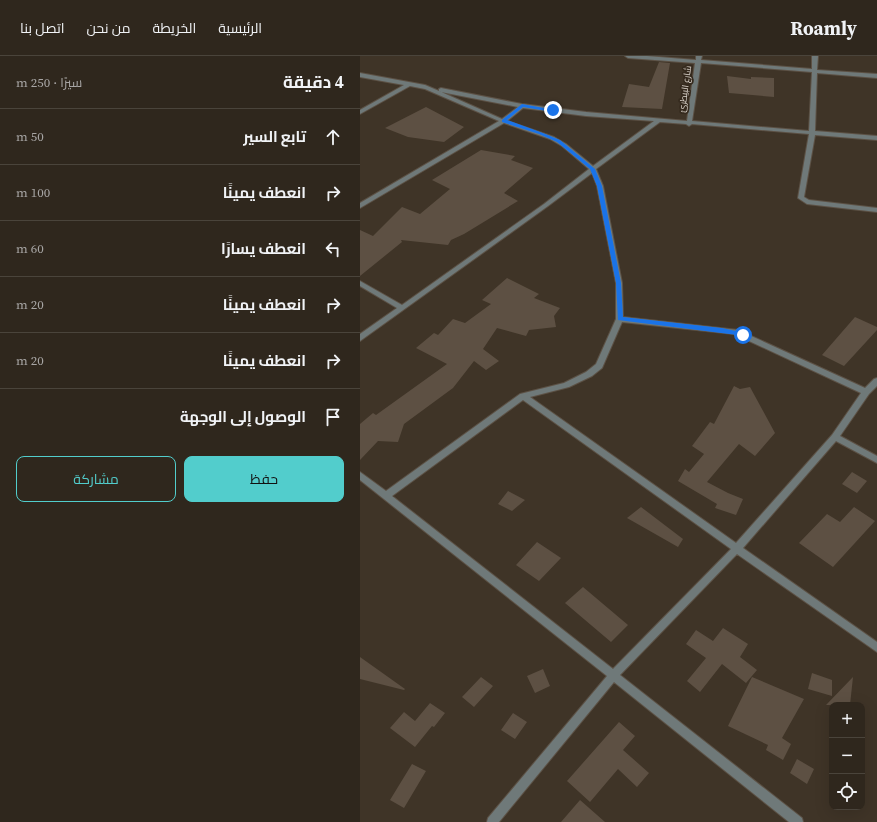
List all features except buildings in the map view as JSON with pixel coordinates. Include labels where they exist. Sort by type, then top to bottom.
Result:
[{"type":"street","points":[[628,56],[698,59],[877,76]]},
{"type":"street","points":[[815,56],[812,132],[801,190],[802,199],[807,202],[877,210]]},
{"type":"street","name":"شارع البيطرئ","points":[[689,124],[698,59]]},
{"type":"street","points":[[360,69],[383,78]]},
{"type":"street","points":[[360,75],[383,78],[425,88],[522,106],[586,114],[689,124],[877,138]]},
{"type":"street","points":[[360,112],[410,84]]},
{"type":"street","points":[[386,496],[523,396],[566,385],[595,371],[599,366],[620,319],[619,283],[600,186],[593,169],[558,141],[503,121],[425,88]]},
{"type":"street","points":[[360,206],[503,121],[522,106]]},
{"type":"street","points":[[360,338],[546,206],[658,121]]},
{"type":"street","points":[[360,282],[402,308]]},
{"type":"street","points":[[620,319],[722,330],[743,335],[866,392]]},
{"type":"street","points":[[492,822],[613,676],[737,548],[835,437],[866,392],[877,382]]},
{"type":"street","points":[[523,396],[877,648]]},
{"type":"street","points":[[835,437],[877,460]]},
{"type":"street","points":[[360,476],[798,822]]},
{"type":"route","points":[[553,110],[522,106],[503,121],[558,141],[593,169],[600,186],[619,283],[620,319],[722,330],[743,335]]}]
